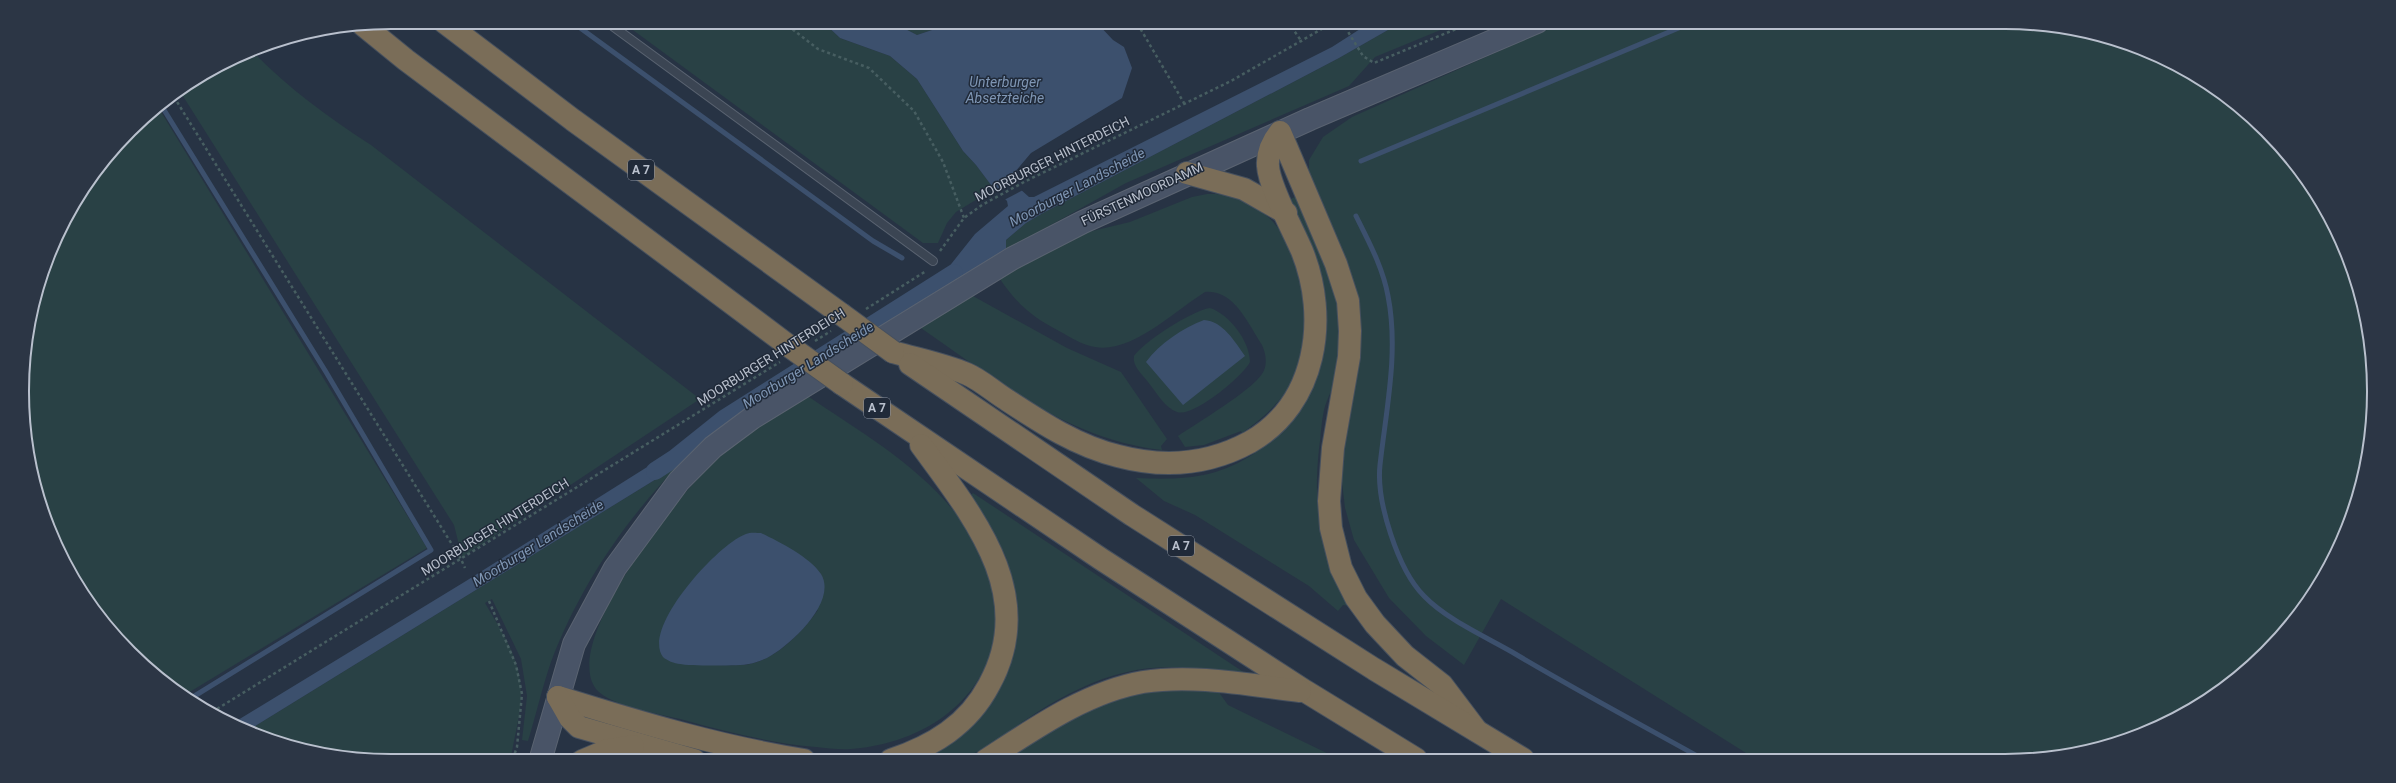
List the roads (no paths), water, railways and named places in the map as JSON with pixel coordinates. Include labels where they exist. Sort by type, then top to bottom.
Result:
[{"type":"highway","name":"A 7","points":[[453,29],[838,322],[892,352],[1132,515],[1367,665],[1515,754]]},
{"type":"highway","name":"A 7","points":[[368,30],[793,351],[912,433],[1305,691],[1408,754]]},
{"type":"highway","points":[[892,352],[968,374],[1046,426],[1106,453],[1149,462],[1184,464],[1228,454],[1255,439],[1278,422],[1297,396],[1310,365],[1316,328],[1314,294],[1303,253],[1269,174],[1269,149],[1280,132]]},
{"type":"highway","points":[[1280,132],[1336,264],[1348,301],[1350,331],[1349,357],[1333,448],[1329,501],[1331,528],[1341,568],[1356,598],[1375,624],[1405,656],[1442,685],[1476,730]]},
{"type":"highway","points":[[1187,173],[1244,189],[1286,213]]},
{"type":"highway","points":[[910,754],[946,736],[969,714],[985,693],[999,667],[1008,633],[1006,604],[1000,574],[982,534],[967,507],[912,433]]},
{"type":"highway","points":[[996,754],[1064,712],[1102,694],[1143,682],[1174,680],[1217,681],[1305,691]]},
{"type":"highway","points":[[558,697],[570,718],[579,727],[672,754]]},
{"type":"highway","points":[[558,697],[609,713],[765,754]]},
{"type":"highway","points":[[599,754],[608,750],[638,745]]},
{"type":"main road","name":"FÜRSTENMOORDAMM","points":[[542,754],[574,644],[597,598],[615,568],[663,500],[679,480],[713,447],[769,408],[1013,258],[1083,222],[1187,173],[1521,29]]},
{"type":"lane","points":[[617,29],[933,261]]},
{"type":"water","name":"Unterburger Absetzteiche","points":[[830,29],[905,29],[917,35],[933,29],[1103,29],[1113,40],[1124,47],[1132,68],[1122,98],[1031,153],[1014,173],[1019,188],[1029,197],[1034,197],[1332,47],[1360,29],[1390,29],[1339,58],[1043,213],[1026,223],[1006,240],[1006,250],[937,292],[930,280],[948,268],[975,234],[1008,206],[1007,201],[991,185],[963,151],[917,79],[890,56],[840,38]]},
{"type":"water","points":[[1204,320],[1211,321],[1223,328],[1245,356],[1183,405],[1146,362],[1165,342],[1188,327]]},
{"type":"water","points":[[671,452],[679,465],[254,727],[238,720],[466,581]]},
{"type":"water","points":[[748,533],[761,533],[785,545],[802,556],[821,574],[825,585],[823,597],[809,622],[799,634],[777,652],[767,658],[751,664],[685,665],[673,663],[664,658],[659,644],[663,627],[672,608],[686,588],[702,569],[734,541]]},
{"type":"waterway","points":[[582,29],[873,241],[902,258]]},
{"type":"waterway","points":[[1361,161],[1676,29]]},
{"type":"waterway","points":[[164,110],[326,372],[431,550],[195,696]]},
{"type":"waterway","points":[[1356,216],[1371,245],[1383,275],[1388,296],[1391,317],[1392,360],[1380,465],[1380,480],[1385,515],[1391,534],[1398,553],[1414,584],[1424,596],[1454,620],[1582,693],[1694,754]]},
{"type":"waterway","name":"Moorburger Landscheide","points":[[655,471],[675,458],[725,418],[954,273]]}]
